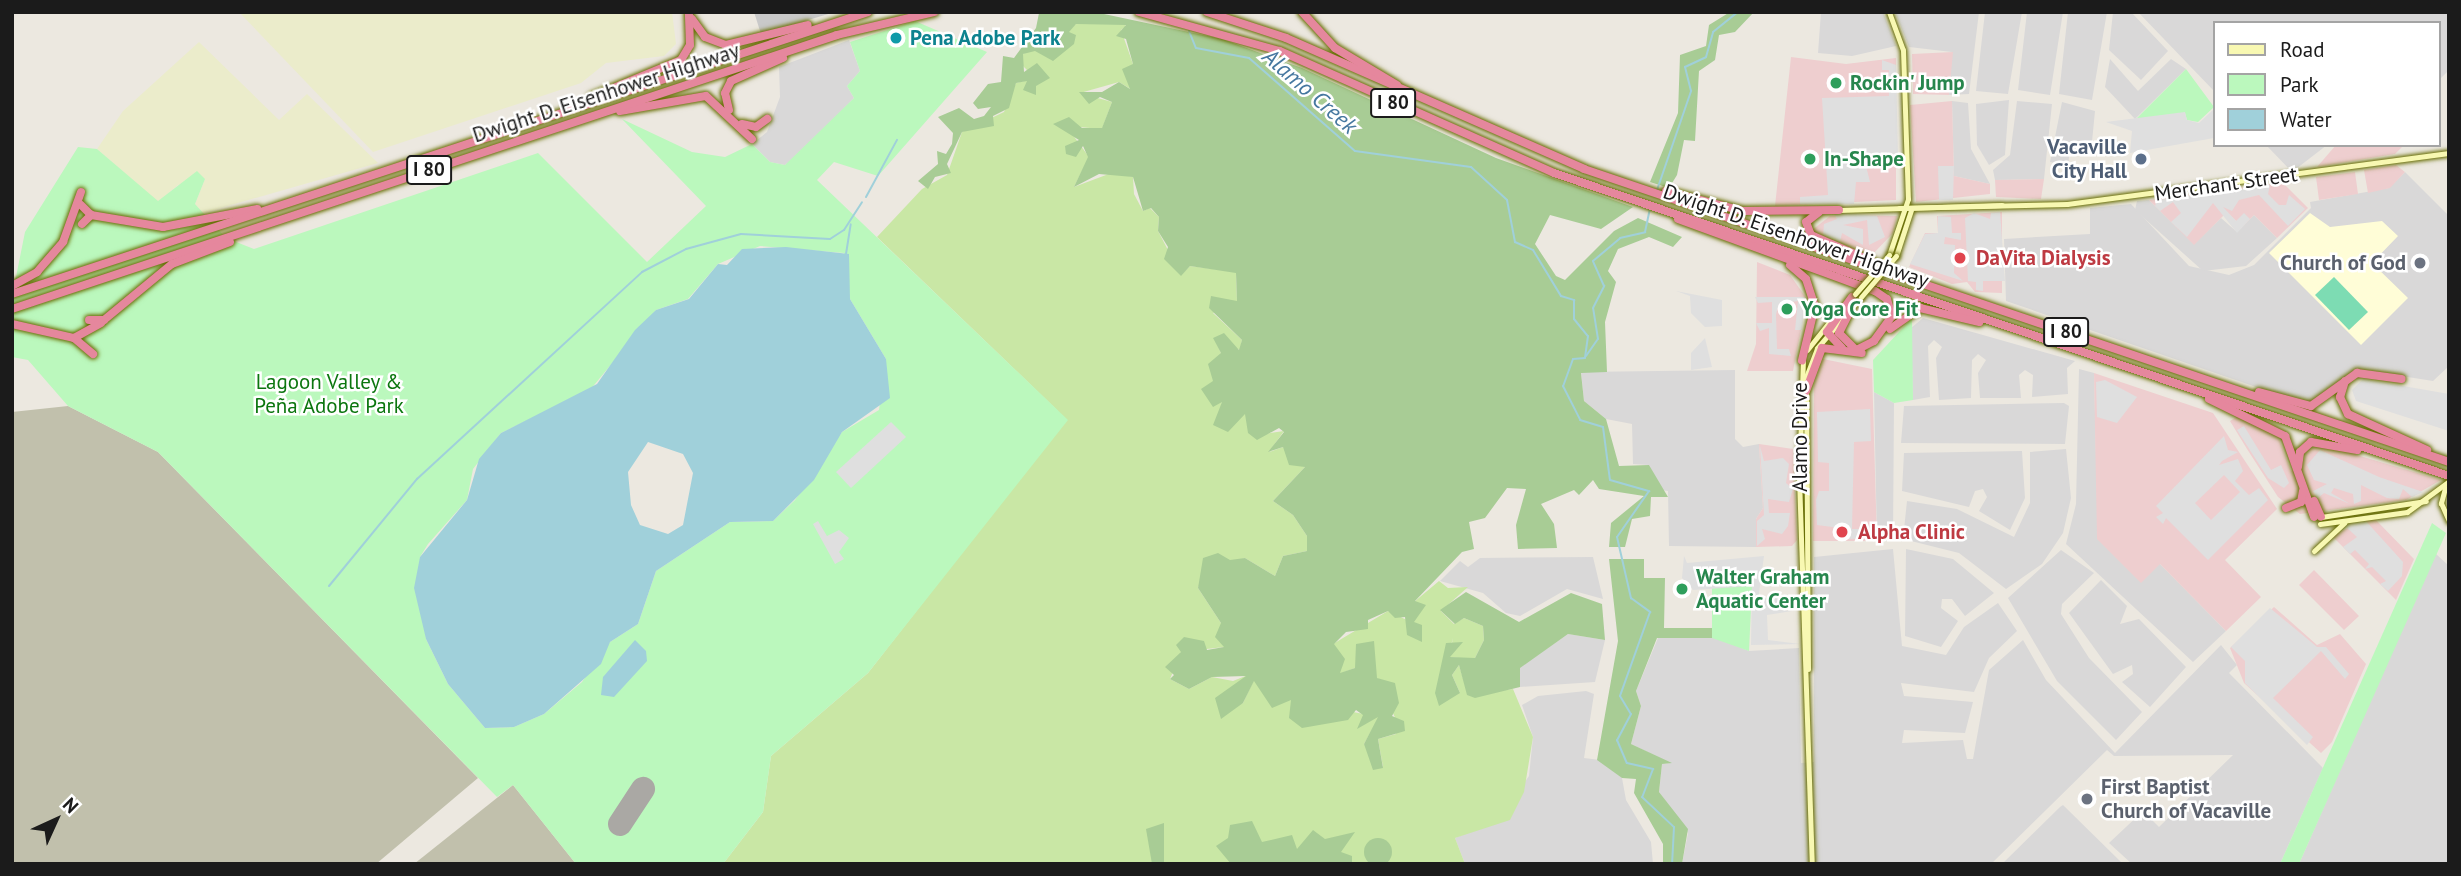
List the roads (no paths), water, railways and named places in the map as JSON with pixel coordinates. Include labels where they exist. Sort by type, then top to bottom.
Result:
[{"type":"highway","points":[[690,12],[705,37],[726,45],[831,23]]},
{"type":"highway","points":[[576,107],[681,60],[690,45],[690,12]]},
{"type":"highway","name":"Dwight D. Eisenhower Highway","points":[[12,294],[868,12]]},
{"type":"highway","name":"Dwight D. Eisenhower Highway","points":[[12,309],[810,44],[934,12]]},
{"type":"highway","name":"Dwight D. Eisenhower Highway","points":[[1139,12],[1280,51],[1484,145],[1659,209],[2449,476]]},
{"type":"highway","name":"Dwight D. Eisenhower Highway","points":[[1206,12],[1286,38],[1536,151],[2445,461]]},
{"type":"highway","points":[[1302,12],[1335,48],[1413,97]]},
{"type":"highway","points":[[752,139],[732,115],[725,99],[731,81],[810,44]]},
{"type":"highway","points":[[603,113],[697,95],[732,115]]},
{"type":"highway","points":[[739,123],[756,127],[767,119]]},
{"type":"highway","points":[[12,286],[42,267],[69,231],[81,192]]},
{"type":"highway","points":[[1663,193],[1743,211],[1839,210]]},
{"type":"highway","points":[[80,205],[92,215],[169,227],[277,206]]},
{"type":"highway","points":[[1659,209],[1781,261],[1881,295],[1892,316],[1874,341],[1856,350],[1839,333],[1851,309]]},
{"type":"highway","points":[[1839,210],[1812,214],[1807,232],[1895,274]]},
{"type":"highway","points":[[69,231],[82,227],[92,215]]},
{"type":"highway","points":[[74,338],[104,320],[164,269],[256,227]]},
{"type":"highway","points":[[1781,261],[1800,273],[1814,298],[1802,360]]},
{"type":"highway","points":[[1854,354],[1828,335],[1856,296]]},
{"type":"highway","points":[[1806,391],[1822,348],[1854,354],[1869,350],[1901,316],[1920,308],[2006,326]]},
{"type":"highway","points":[[89,320],[104,320]]},
{"type":"highway","points":[[12,324],[74,338],[93,354]]},
{"type":"highway","points":[[2238,390],[2315,405],[2348,377],[2369,372],[2402,379]]},
{"type":"highway","points":[[2348,377],[2340,397],[2348,414],[2445,461]]},
{"type":"highway","points":[[2195,390],[2281,432],[2303,491],[2318,519]]},
{"type":"highway","points":[[2318,519],[2297,465],[2303,448],[2317,441],[2381,453]]},
{"type":"highway","points":[[2287,508],[2301,502],[2303,491]]},
{"type":"main road","name":"Alamo Drive","points":[[1808,669],[1798,461],[1802,360],[1893,255],[1907,206],[1903,50],[1889,12]]},
{"type":"main road","name":"Merchant Street","points":[[1839,210],[2002,205],[2130,197],[2449,153]]},
{"type":"main road","name":"Alamo Drive","points":[[1812,864],[1806,391],[1810,361],[1851,309],[1856,296]]},
{"type":"main road","points":[[2318,519],[2346,521],[2407,512],[2447,484]]},
{"type":"main road","points":[[2447,484],[2441,503],[2449,521]]},
{"type":"main road","points":[[2318,519],[2426,501]]},
{"type":"main road","points":[[2314,551],[2346,521]]},
{"type":"water","points":[[786,247],[849,254],[850,299],[886,359],[890,398],[842,432],[814,480],[773,521],[730,522],[656,571],[638,624],[610,642],[601,664],[544,714],[514,727],[485,728],[448,684],[426,639],[414,588],[420,557],[467,500],[479,459],[501,433],[597,384],[635,330],[656,310],[689,299],[718,264],[727,265],[742,249]],"holes":[[[648,442],[683,454],[693,473],[683,525],[668,534],[640,525],[631,505],[628,472]]]},
{"type":"water","points":[[635,640],[646,651],[647,661],[614,697],[601,695],[603,677]]},
{"type":"waterway","name":"Alamo Creek","points":[[1657,190],[1691,91],[1685,67],[1706,57],[1713,32],[1738,12]]},
{"type":"waterway","name":"Alamo Creek","points":[[1189,31],[1196,48],[1249,58],[1355,151],[1471,167],[1507,200],[1515,242],[1533,250],[1561,296],[1574,300],[1574,319],[1588,336],[1585,358],[1573,359],[1563,386],[1580,420],[1603,427],[1610,480],[1649,491],[1617,537],[1631,598],[1650,612],[1620,696],[1631,714],[1617,740],[1627,763],[1653,769],[1642,797],[1674,827],[1672,864]]},
{"type":"waterway","points":[[866,197],[897,140]]},
{"type":"waterway","points":[[329,586],[417,479],[642,272],[686,249],[741,234],[830,239],[844,230],[862,202]]},
{"type":"waterway","name":"Alamo Creek","points":[[1586,356],[1598,339],[1593,308],[1604,286],[1593,261],[1620,238],[1645,232],[1650,208]]},
{"type":"waterway","points":[[846,254],[851,224]]},
{"type":"place","name":"Pena Adobe Park","points":[[896,38]]},
{"type":"place","name":"Rockin' Jump","points":[[1836,83]]},
{"type":"place","name":"In-Shape","points":[[1810,159]]},
{"type":"place","name":"Vacaville City Hall","points":[[2141,159]]},
{"type":"place","name":"DaVita Dialysis","points":[[1960,258]]},
{"type":"place","name":"Church of God","points":[[2420,263]]},
{"type":"place","name":"Yoga Core Fit","points":[[1787,309]]},
{"type":"place","name":"Alpha Clinic","points":[[1842,532]]},
{"type":"place","name":"Walter Graham Aquatic Center","points":[[1682,589]]},
{"type":"place","name":"First Baptist Church of Vacaville","points":[[2087,799]]},
{"type":"park label","name":"Lagoon Valley & Peña Adobe Park","points":[[329,394]]}]
